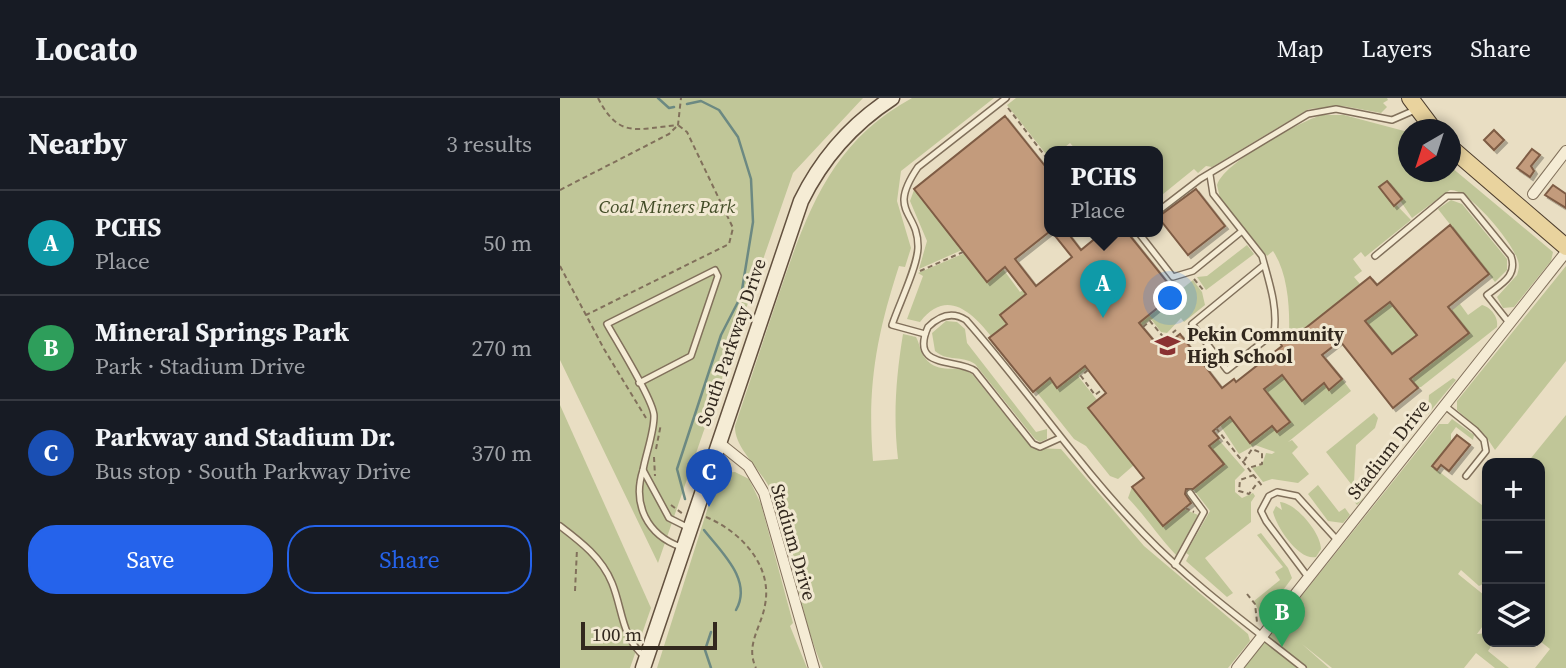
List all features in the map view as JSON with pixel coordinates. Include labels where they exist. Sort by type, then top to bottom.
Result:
[{"type":"main road","name":"South Parkway Drive","points":[[645,663],[682,548],[686,521],[718,442],[788,233],[805,192],[841,140],[892,98]]},
{"type":"main road","points":[[1414,104],[1426,119]]},
{"type":"main road","points":[[1461,156],[1566,250]]},
{"type":"street","points":[[1533,194],[1566,151]]},
{"type":"street","name":"Stadium Drive","points":[[1237,668],[1566,250]]},
{"type":"street","name":"Stadium Drive","points":[[718,442],[748,466],[764,493],[814,668]]},
{"type":"lane","points":[[925,334],[892,325],[918,251],[902,201],[907,182],[918,167],[1006,98]]},
{"type":"lane","points":[[1163,208],[1307,114],[1336,109],[1392,120],[1414,104]]},
{"type":"lane","points":[[1210,175],[1213,194],[1262,256],[1277,317],[1274,333],[1227,370],[1192,324],[1264,265]]},
{"type":"lane","points":[[1375,256],[1447,196],[1462,196],[1511,256],[1514,266],[1511,275],[1487,295],[1510,324]]},
{"type":"lane","points":[[1142,237],[1173,277],[1193,271],[1242,232]]},
{"type":"lane","points":[[639,383],[691,356],[718,276],[715,270],[607,324],[654,412],[654,422],[637,488],[642,514],[662,538],[682,548]]},
{"type":"lane","points":[[1060,438],[1040,447],[1033,444],[975,371],[963,365],[937,362],[931,357],[927,351],[925,334],[929,327],[942,316],[959,316],[966,320],[1060,438],[1175,565],[1303,668]]},
{"type":"lane","points":[[1445,406],[1484,440],[1486,451],[1466,476]]},
{"type":"lane","points":[[643,470],[670,518],[686,521]]},
{"type":"lane","points":[[1309,578],[1266,521],[1261,511],[1263,503],[1277,492],[1297,496],[1338,541]]},
{"type":"lane","points":[[1175,565],[1204,512],[1190,493]]},
{"type":"lane","points":[[560,526],[598,559],[612,582],[627,635],[645,663]]},
{"type":"path","points":[[585,315],[729,244],[733,228],[687,132],[678,125],[618,126],[610,120],[598,98]]},
{"type":"path","points":[[560,190],[668,134],[678,125],[681,98]]},
{"type":"path","points":[[1007,107],[1044,155]]},
{"type":"path","points":[[916,272],[963,252]]},
{"type":"path","points":[[560,266],[639,411],[662,425],[653,463],[657,483]]},
{"type":"path","points":[[1194,279],[1204,292]]},
{"type":"path","points":[[1143,327],[1150,321],[1168,343]]},
{"type":"path","points":[[1158,346],[1176,330]]},
{"type":"path","points":[[1088,370],[1081,376],[1096,395],[1103,389]]},
{"type":"path","points":[[1099,392],[1102,396]]},
{"type":"path","points":[[1216,428],[1263,487]]},
{"type":"path","points":[[1243,462],[1252,449],[1262,453],[1262,464],[1248,468]]},
{"type":"path","points":[[1254,475],[1240,480],[1239,491],[1250,494],[1258,481]]},
{"type":"path","points":[[669,504],[686,521]]},
{"type":"path","points":[[1185,508],[1199,512]]},
{"type":"path","points":[[703,516],[725,526],[743,541],[763,574],[765,605],[752,645],[756,668]]},
{"type":"path","points":[[575,591],[578,566],[576,538]]},
{"type":"path","points":[[1247,594],[1255,604],[1257,623]]},
{"type":"green space","name":"Coal Miners Park","points":[[560,98],[863,98],[793,173],[658,563],[560,360]]},
{"type":"green space","points":[[912,98],[994,98],[901,171],[897,201],[911,248],[905,267],[899,266],[879,339],[871,409],[873,461],[898,459],[897,381],[903,334],[916,337],[923,356],[936,367],[960,369],[972,374],[1032,448],[1061,449],[1144,546],[1248,634],[1250,641],[1228,668],[823,668],[808,625],[780,514],[768,484],[739,443],[735,426],[789,264],[826,182],[861,136],[884,116]]},
{"type":"green space","points":[[1016,98],[1388,100],[1383,103],[1387,107],[1381,113],[1343,106],[1309,109],[1212,167],[1206,166],[1198,173],[1194,169],[1163,194],[1163,146],[1073,146],[1070,143],[1066,146],[1044,146],[1044,152],[1007,105]]},
{"type":"green space","points":[[1321,115],[1344,115],[1398,129],[1398,182],[1461,182],[1461,175],[1553,252],[1551,261],[1514,307],[1503,308],[1497,297],[1517,275],[1519,263],[1507,240],[1478,206],[1467,197],[1450,190],[1412,218],[1387,181],[1380,188],[1411,220],[1365,257],[1361,252],[1353,259],[1362,271],[1354,277],[1360,284],[1292,339],[1289,335],[1287,292],[1278,260],[1273,251],[1267,256],[1220,198],[1217,185],[1233,165],[1296,126]]},
{"type":"green space","points":[[914,190],[962,250],[919,269],[927,241],[910,201]]},
{"type":"green space","points":[[1451,200],[1462,204],[1507,259],[1507,270],[1495,282],[1438,209]]},
{"type":"green space","points":[[1247,245],[1254,254],[1206,290],[1197,277],[1207,276]]},
{"type":"green space","points":[[965,253],[988,281],[1003,269],[1020,292],[1023,290],[1026,294],[1000,315],[1015,334],[997,332],[991,336],[967,312],[949,305],[939,306],[920,322],[907,319],[923,276],[918,273]]},
{"type":"green space","points":[[1566,266],[1566,361],[1495,450],[1485,435],[1457,410],[1457,401]]},
{"type":"green space","points":[[1193,280],[1202,292],[1205,305],[1184,322],[1181,318],[1167,333],[1161,332],[1151,319],[1142,326],[1140,323]]},
{"type":"green space","points":[[1390,302],[1417,335],[1392,354],[1365,321]]},
{"type":"green space","points":[[1460,304],[1468,315],[1482,305],[1488,308],[1496,317],[1497,327],[1421,387],[1417,387],[1410,379],[1468,333],[1451,311]]},
{"type":"green space","points":[[946,321],[957,322],[965,329],[967,343],[1036,432],[1047,429],[1047,439],[1040,442],[1035,439],[975,364],[935,351],[932,333]]},
{"type":"green space","points":[[1085,366],[1087,369],[1078,376],[1097,400],[1088,408],[1134,465],[1118,479],[1110,476],[1086,446],[1074,439],[1035,390],[1040,386],[1042,369],[1057,388]]},
{"type":"green space","points":[[1282,375],[1302,400],[1324,383],[1329,390],[1342,379],[1351,391],[1288,442],[1292,440],[1298,447],[1292,453],[1309,474],[1298,483],[1272,479],[1263,482],[1252,468],[1262,465],[1266,453],[1275,452],[1255,445],[1239,454],[1220,425],[1230,417],[1250,443],[1272,426],[1277,432],[1290,422],[1264,389]]},
{"type":"green space","points":[[1453,378],[1456,380],[1428,414],[1429,395]]},
{"type":"green space","points":[[560,405],[651,608],[630,668],[560,668]]},
{"type":"green space","points":[[1374,413],[1378,418],[1375,428],[1356,445],[1354,483],[1363,499],[1357,505],[1349,495],[1355,489],[1326,452]]},
{"type":"green space","points":[[1566,415],[1566,668],[1535,668],[1550,649],[1545,645],[1545,458],[1531,458]]},
{"type":"green space","points":[[1452,419],[1474,435],[1473,440],[1456,427],[1451,434],[1451,441],[1432,466],[1482,505],[1482,584],[1479,586],[1461,570],[1458,574],[1482,593],[1482,627],[1477,634],[1482,634],[1482,647],[1491,647],[1488,651],[1509,668],[1495,668],[1476,653],[1464,668],[1332,668],[1302,644],[1329,668],[1244,668],[1439,424],[1448,424]]},
{"type":"green space","points":[[1218,439],[1245,470],[1235,480],[1235,492],[1242,498],[1253,493],[1255,496],[1251,502],[1251,522],[1205,558],[1233,593],[1227,597],[1186,561],[1189,555],[1186,553],[1210,511],[1193,489],[1224,464],[1209,446]]},
{"type":"green space","points":[[735,472],[749,479],[761,504],[793,623],[790,626],[807,668],[657,668],[716,482],[725,473]]},
{"type":"green space","points":[[1318,485],[1339,512],[1345,508],[1350,515],[1343,523],[1328,521],[1308,494]]},
{"type":"green space","points":[[1132,487],[1163,526],[1184,509],[1198,515],[1176,555],[1128,498]]},
{"type":"green space","points":[[1280,502],[1300,513],[1312,527],[1321,549],[1316,557],[1309,557],[1296,549],[1284,534],[1273,512],[1276,506],[1282,510]]},
{"type":"green space","points":[[1261,533],[1288,568],[1292,578],[1262,619],[1254,601],[1280,580],[1275,572],[1283,567],[1257,535]]},
{"type":"building","points":[[1005,116],[1044,165],[1044,236],[1015,259],[1036,286],[1072,257],[1056,237],[1071,237],[1081,250],[1097,237],[1131,237],[1176,293],[1139,323],[1161,349],[1180,334],[1222,388],[1234,379],[1236,382],[1282,346],[1280,343],[1286,338],[1288,342],[1370,277],[1377,285],[1450,225],[1489,274],[1448,307],[1469,333],[1410,379],[1418,388],[1393,408],[1340,341],[1322,355],[1342,379],[1329,390],[1324,383],[1302,401],[1282,375],[1264,389],[1290,422],[1277,432],[1272,426],[1250,443],[1230,417],[1213,431],[1219,438],[1209,446],[1224,464],[1193,489],[1186,489],[1185,494],[1191,503],[1163,526],[1132,487],[1144,478],[1088,408],[1106,393],[1085,366],[1057,388],[1050,378],[1033,392],[989,338],[1007,324],[1000,315],[1026,294],[1005,267],[987,282],[914,189]],"holes":[[[1390,302],[1417,335],[1392,354],[1365,321]]]},
{"type":"building","points":[[1494,130],[1504,140],[1494,150],[1484,140]]},
{"type":"building","points":[[1532,149],[1540,155],[1531,166],[1534,171],[1530,177],[1517,168]]},
{"type":"building","points":[[1387,181],[1402,199],[1394,206],[1379,187]]},
{"type":"building","points":[[1553,185],[1566,194],[1566,208],[1545,195]]},
{"type":"building","points":[[1196,189],[1225,226],[1188,255],[1163,223],[1163,213]]},
{"type":"building","points":[[1457,435],[1470,445],[1449,471],[1441,465],[1437,470],[1432,466]]},
{"type":"waterway","points":[[658,98],[669,108],[674,107]]},
{"type":"waterway","points":[[685,499],[677,469],[721,335],[741,296],[753,222],[751,179],[738,137],[719,110],[701,101],[687,104]]},
{"type":"waterway","points":[[704,530],[738,577],[741,588],[736,610]]},
{"type":"waterway","points":[[711,632],[705,650],[711,668]]},
{"type":"place","name":"PCHS","points":[[1103,318]]},
{"type":"place","name":"Pekin Community High School","points":[[1167,345]]},
{"type":"place","name":"Parkway and Stadium Dr.","points":[[709,507]]},
{"type":"place","name":"Mineral Springs Park","points":[[1282,647]]}]
